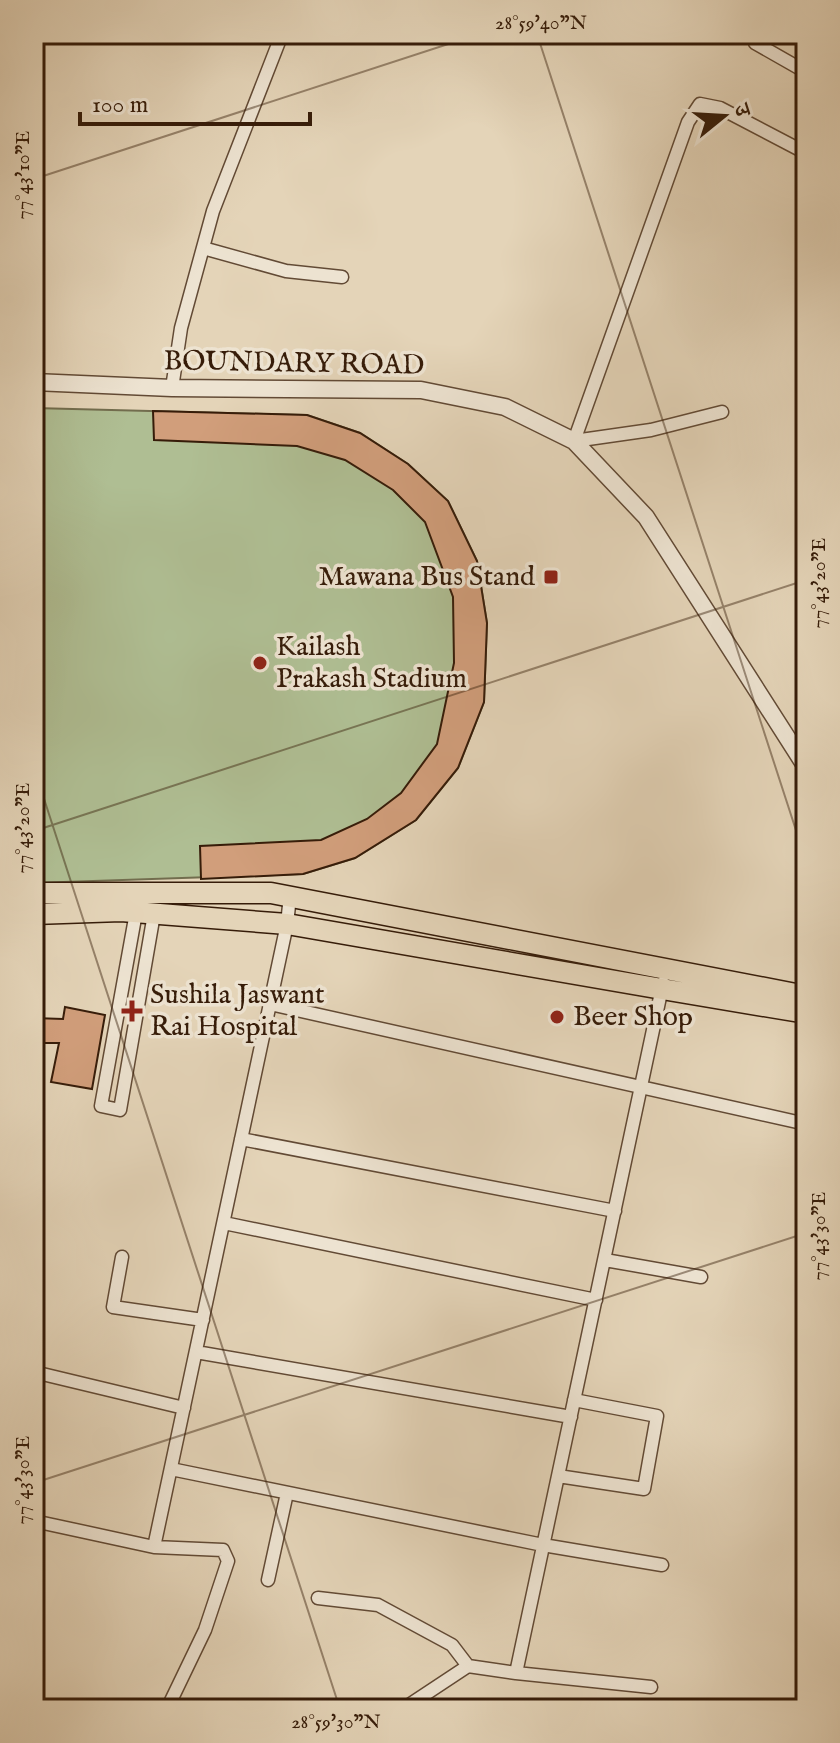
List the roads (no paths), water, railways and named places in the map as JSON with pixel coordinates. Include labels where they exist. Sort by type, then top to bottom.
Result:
[{"type":"main road","points":[[34,893],[287,924],[806,1013]]},
{"type":"main road","points":[[34,914],[271,893],[806,996]]},
{"type":"street","points":[[172,388],[181,328],[213,211],[282,34]]},
{"type":"street","points":[[761,34],[755,43],[806,72]]},
{"type":"street","points":[[722,412],[651,430],[574,441],[688,122],[700,104],[720,108],[806,153]]},
{"type":"street","points":[[203,248],[286,271],[342,277]]},
{"type":"street","name":"BOUNDARY ROAD","points":[[34,382],[172,388],[421,390],[505,407],[574,441],[646,517],[806,767]]},
{"type":"street","points":[[154,1547],[287,924],[290,896]]},
{"type":"street","points":[[143,906],[120,1110],[101,1106],[143,906]]},
{"type":"street","points":[[516,1673],[666,968]]},
{"type":"street","points":[[270,1004],[806,1124]]},
{"type":"street","points":[[241,1139],[615,1211]]},
{"type":"street","points":[[805,1193],[806,1181]]},
{"type":"street","points":[[224,1223],[596,1300]]},
{"type":"street","points":[[122,1257],[113,1307],[203,1320]]},
{"type":"street","points":[[605,1260],[701,1277]]},
{"type":"street","points":[[196,1352],[571,1417]]},
{"type":"street","points":[[34,1372],[184,1408]]},
{"type":"street","points":[[558,1476],[644,1489],[657,1416],[574,1400]]},
{"type":"street","points":[[171,1469],[543,1545],[662,1565]]},
{"type":"street","points":[[268,1580],[287,1493]]},
{"type":"street","points":[[34,1521],[154,1547],[223,1550],[228,1561],[205,1630],[167,1709]]},
{"type":"street","points":[[318,1598],[378,1605],[452,1645],[468,1666]]},
{"type":"street","points":[[403,1709],[468,1666],[651,1687]]},
{"type":"place","name":"Mawana Bus Stand","points":[[551,577]]},
{"type":"place","name":"Kailash Prakash Stadium","points":[[260,663]]},
{"type":"place","name":"Sushila Jaswant Rai Hospital","points":[[132,1011]]},
{"type":"place","name":"Beer Shop","points":[[557,1017]]}]
